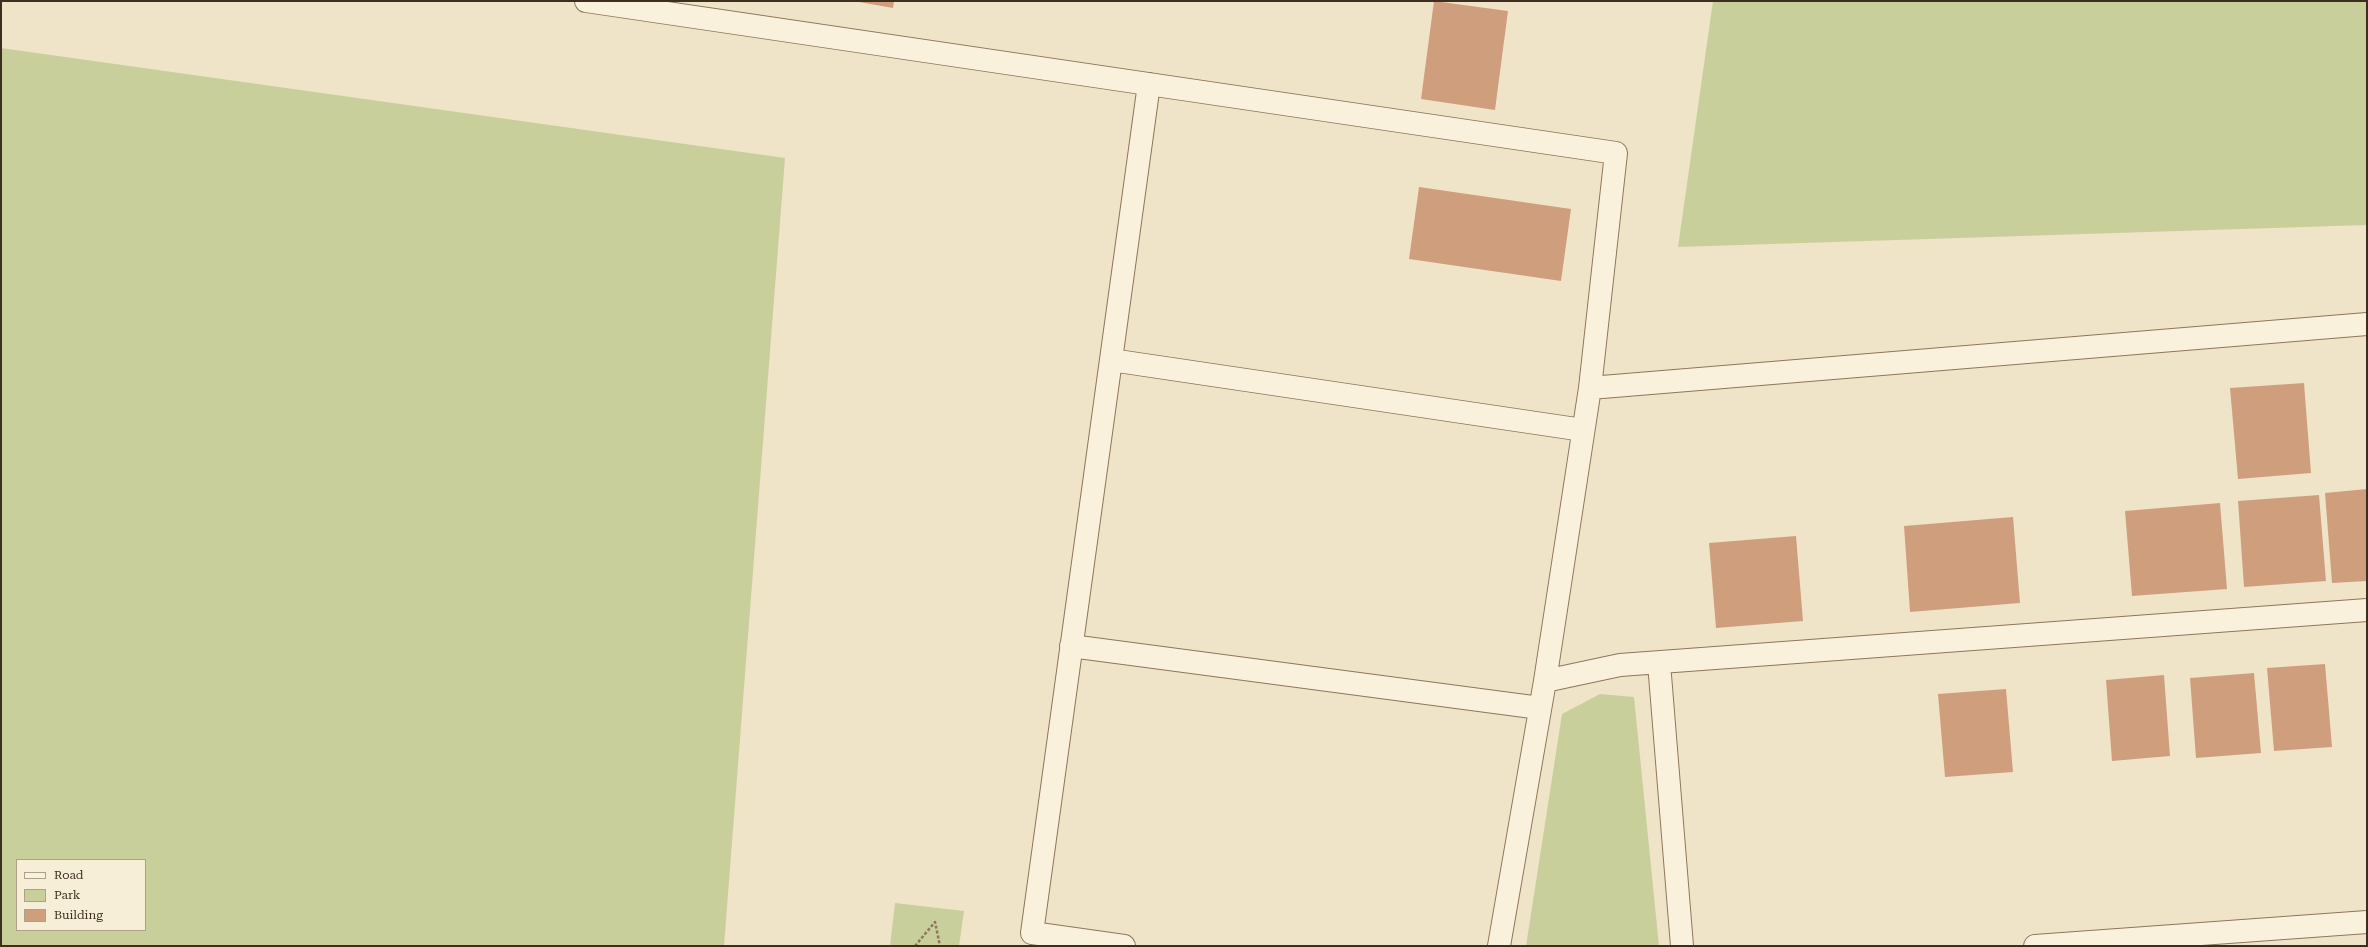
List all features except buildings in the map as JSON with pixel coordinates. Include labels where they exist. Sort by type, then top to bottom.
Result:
[{"type":"street","points":[[586,1],[1616,153],[1590,388],[1545,680],[1499,946]]},
{"type":"street","points":[[1124,946],[1032,933],[1149,84]]},
{"type":"street","points":[[1590,388],[2367,324]]},
{"type":"street","points":[[1111,360],[1583,430]]},
{"type":"street","points":[[1545,680],[1620,665],[2367,610]]},
{"type":"street","points":[[1071,646],[1540,708]]},
{"type":"street","points":[[1659,662],[1682,946]]},
{"type":"street","points":[[2035,946],[2367,922]]},
{"type":"path","points":[[914,946],[935,922],[940,946]]},
{"type":"green space","points":[[1713,1],[2367,1],[2367,225],[1678,247]]},
{"type":"green space","points":[[1,48],[785,158],[724,946],[1,946]]},
{"type":"green space","points":[[1600,694],[1634,697],[1659,946],[1526,946],[1562,714]]},
{"type":"green space","points":[[895,903],[964,911],[959,946],[890,946]]}]
